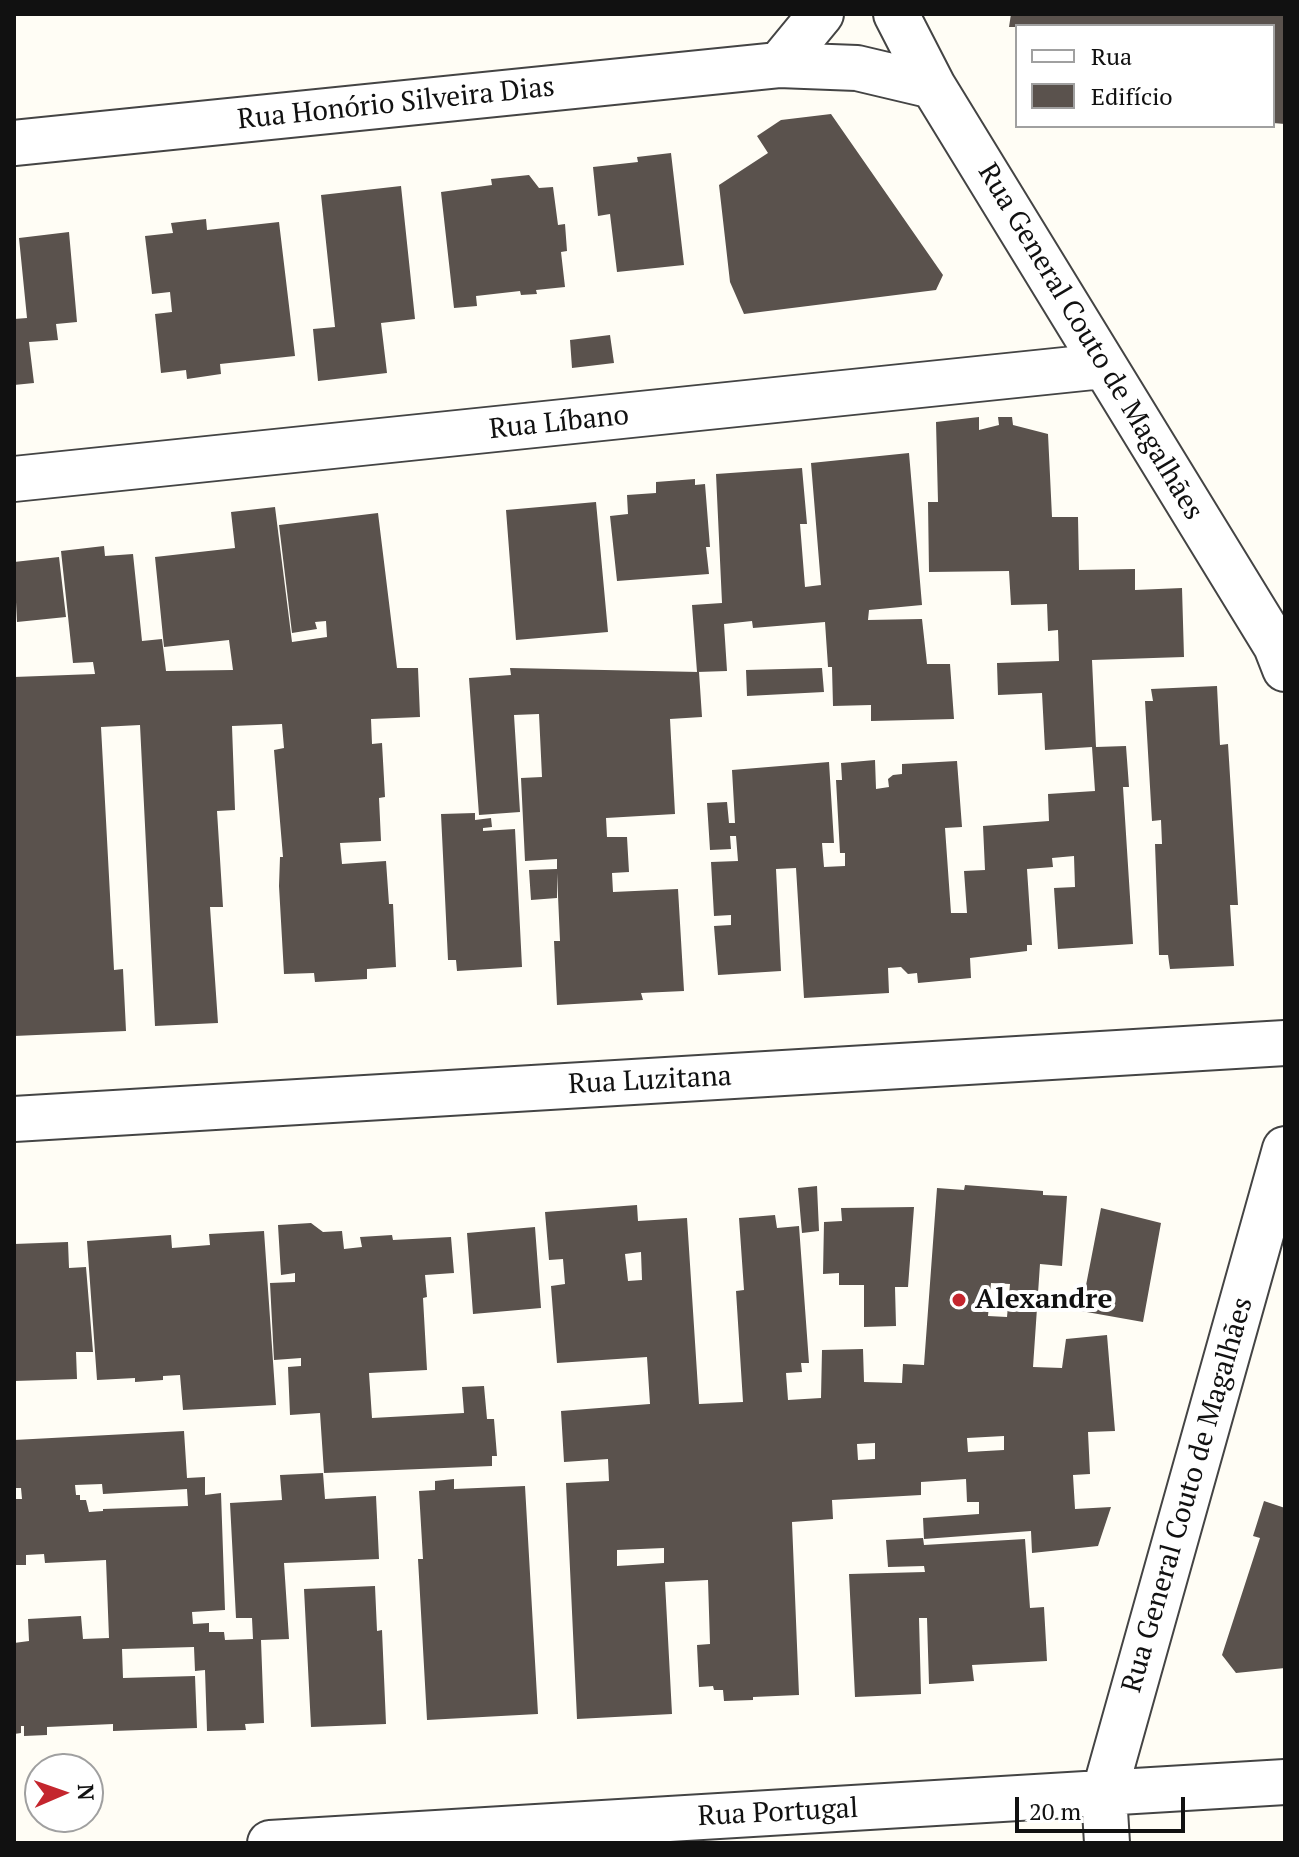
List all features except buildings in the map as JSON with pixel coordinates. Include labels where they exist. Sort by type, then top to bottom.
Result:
[{"type":"street","points":[[779,65],[821,14]]},
{"type":"street","name":"Rua General Couto de Magalhães","points":[[896,14],[933,86],[1276,646],[1285,669]]},
{"type":"street","name":"Rua Honório Silveira Dias","points":[[14,143],[779,65],[857,68],[933,86]]},
{"type":"street","name":"Rua Líbano","points":[[14,479],[1103,366]]},
{"type":"street","name":"Rua Luzitana","points":[[14,1119],[1285,1043]]},
{"type":"street","name":"Rua General Couto de Magalhães","points":[[1107,1843],[1104,1794],[1285,1149]]},
{"type":"street","name":"Rua Portugal","points":[[270,1843],[1285,1782]]},
{"type":"place","name":"Alexandre","points":[[959,1300]]}]
